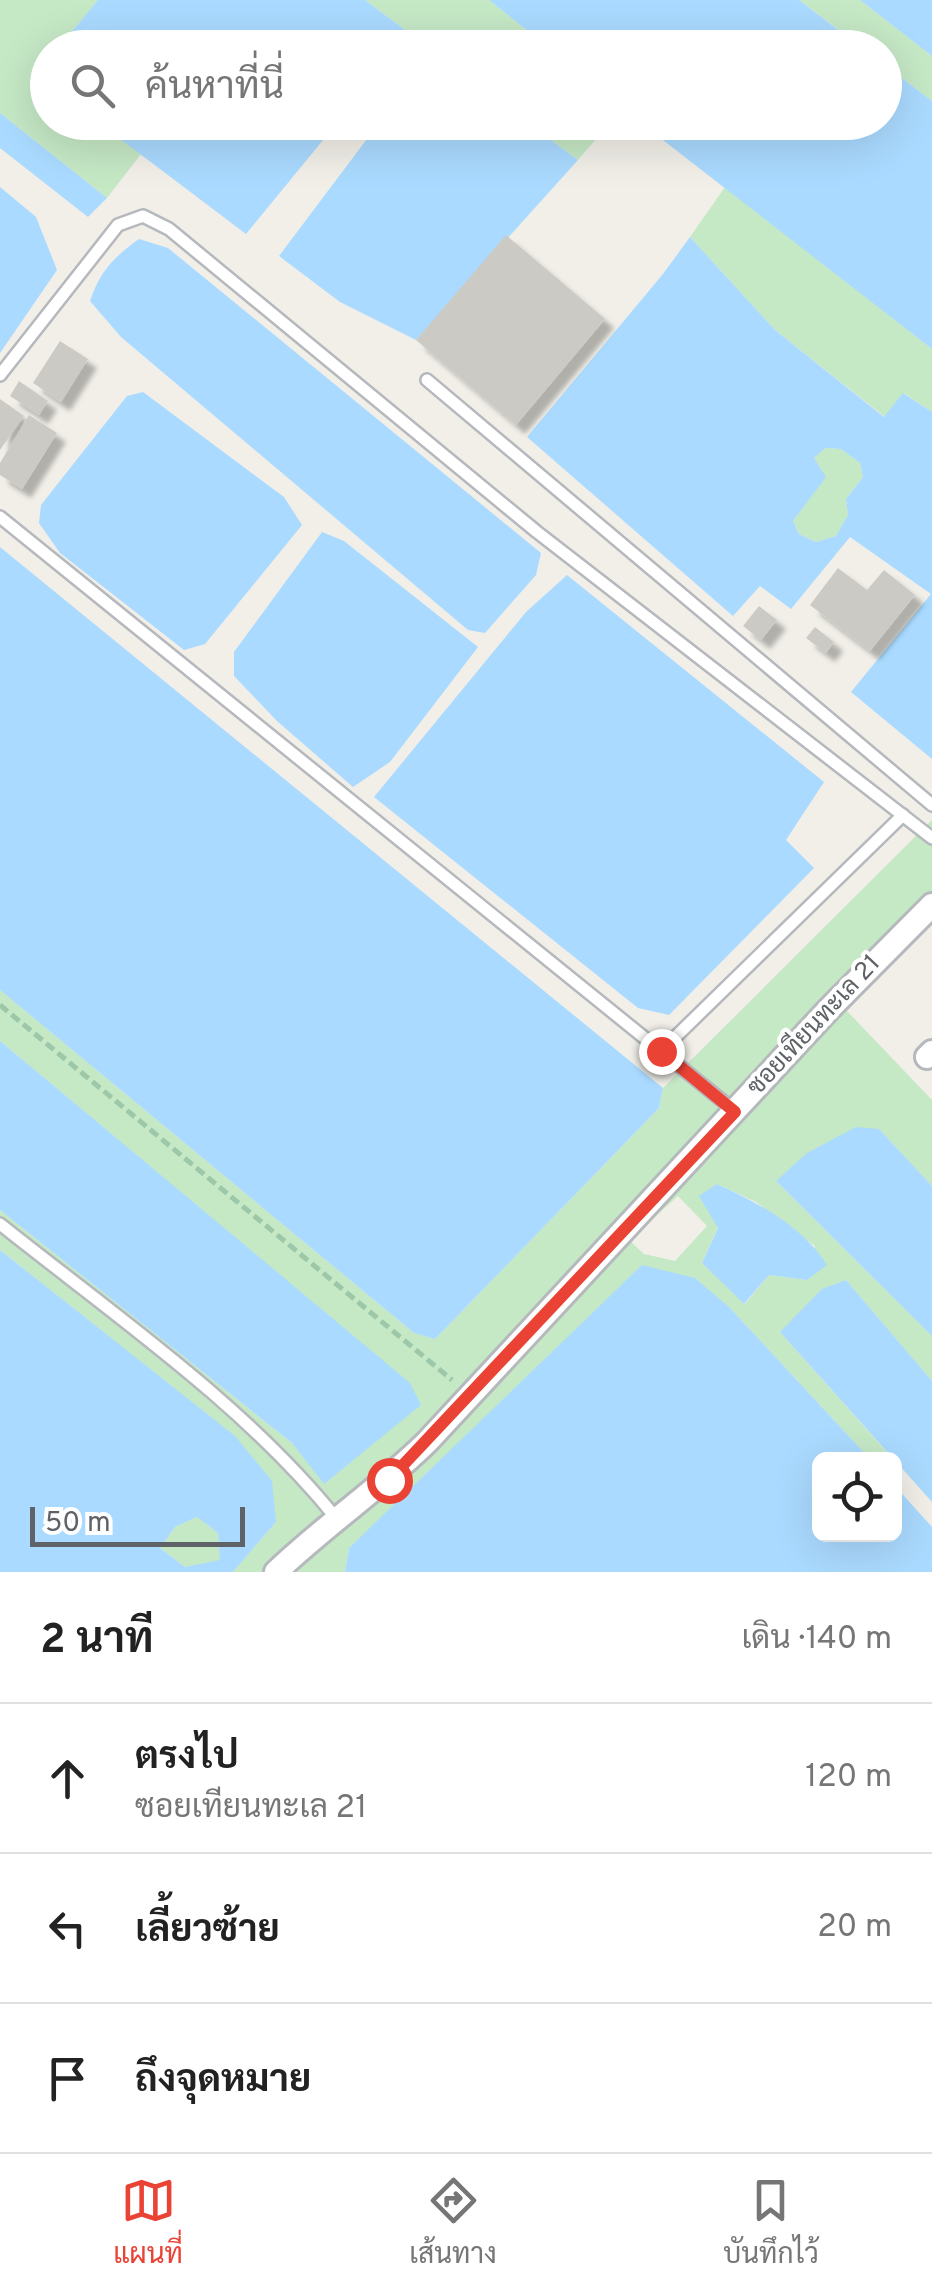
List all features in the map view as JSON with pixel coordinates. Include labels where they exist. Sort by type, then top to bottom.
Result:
[{"type":"street","name":"ซอยเทียนทะเล 21","points":[[276,1572],[336,1518],[389,1480],[932,904]]},
{"type":"lane","points":[[0,375],[118,225],[143,216],[169,229],[538,532],[932,838]]},
{"type":"lane","points":[[427,380],[932,805]]},
{"type":"lane","points":[[0,517],[735,1112]]},
{"type":"lane","points":[[661,1051],[903,814]]},
{"type":"lane","points":[[0,1224],[258,1431],[336,1518]]},
{"type":"path","points":[[0,1005],[470,1395]]},
{"type":"green space","points":[[0,0],[98,0],[73,30],[30,30],[30,137],[0,113]]},
{"type":"green space","points":[[365,0],[489,0],[527,30],[405,30]]},
{"type":"green space","points":[[799,0],[860,0],[899,30],[839,30]]},
{"type":"green space","points":[[902,33],[932,56],[932,101],[902,78]]},
{"type":"green space","points":[[34,140],[122,140],[141,154],[107,198]]},
{"type":"green space","points":[[551,140],[595,140],[578,160]]},
{"type":"green space","points":[[725,187],[932,349],[932,412],[904,393],[885,417],[775,330],[690,237]]},
{"type":"green space","points":[[824,448],[841,449],[860,463],[863,477],[846,499],[848,515],[836,536],[816,542],[799,534],[793,521],[825,477],[814,458]]},
{"type":"green space","points":[[932,820],[932,921],[847,1011],[932,1100],[932,1186],[879,1129],[776,1181],[932,1336],[932,1381],[846,1280],[780,1332],[887,1452],[864,1452],[730,1308],[391,1509],[349,1548],[345,1572],[233,1572],[276,1522],[234,1436],[0,1250],[0,1210],[292,1443],[324,1483],[410,1384],[0,1041],[0,990],[414,1333],[435,1339],[659,1108],[663,1088]],"holes":[[[717,1184],[756,1202],[815,1246],[807,1280],[769,1275],[745,1304],[702,1263],[718,1227]],[[678,1196],[707,1226],[675,1261],[644,1254],[629,1240]]]},
{"type":"green space","points":[[197,1517],[218,1533],[221,1561],[185,1567],[160,1548],[175,1527]]},
{"type":"water","points":[[98,0],[365,0],[405,30],[73,30]]},
{"type":"water","points":[[489,0],[799,0],[839,30],[527,30]]},
{"type":"water","points":[[860,0],[932,0],[932,56]]},
{"type":"water","points":[[902,78],[932,101],[932,349],[663,140],[902,140]]},
{"type":"water","points":[[0,113],[107,198],[88,217],[0,148]]},
{"type":"water","points":[[122,140],[323,140],[246,234]]},
{"type":"water","points":[[366,140],[551,140],[578,160],[416,340],[340,302],[279,256]]},
{"type":"water","points":[[0,187],[36,217],[57,270],[0,353]]},
{"type":"water","points":[[690,237],[775,330],[884,417],[903,393],[932,412],[932,759],[851,692],[931,594],[850,537],[791,609],[760,586],[733,616],[527,437]],"holes":[[[825,448],[841,449],[860,463],[863,477],[846,499],[848,515],[836,536],[816,542],[799,534],[793,521],[826,477],[814,458]]]},
{"type":"water","points":[[139,239],[168,248],[541,553],[536,575],[485,633],[468,630],[121,337],[90,301],[109,266]]},
{"type":"water","points":[[143,392],[284,497],[302,525],[205,644],[184,650],[60,553],[39,523],[41,505],[127,396]]},
{"type":"water","points":[[322,532],[344,541],[478,647],[390,762],[353,787],[277,721],[234,676],[234,652]]},
{"type":"water","points":[[0,547],[663,1088],[659,1108],[435,1339],[414,1333],[0,990]]},
{"type":"water","points":[[567,575],[824,782],[786,840],[814,868],[669,1015],[638,1008],[374,797],[526,612]]},
{"type":"water","points":[[0,1041],[410,1383],[421,1405],[324,1484],[292,1443],[0,1210]]},
{"type":"water","points":[[856,1127],[879,1129],[932,1186],[932,1336],[776,1181],[807,1153]]},
{"type":"water","points":[[717,1184],[792,1227],[827,1265],[807,1280],[769,1275],[744,1304],[702,1263],[718,1228],[699,1196]]},
{"type":"water","points":[[0,1250],[235,1436],[272,1481],[276,1522],[233,1572],[0,1572]],"holes":[[[197,1517],[218,1533],[220,1560],[185,1567],[160,1548],[175,1527]]]},
{"type":"water","points":[[642,1265],[695,1278],[730,1308],[864,1452],[812,1452],[812,1542],[902,1542],[902,1494],[932,1527],[932,1572],[345,1572],[349,1548]]},
{"type":"water","points":[[846,1280],[932,1381],[932,1502],[902,1468],[902,1452],[887,1452],[780,1332],[822,1289]]},
{"type":"building","points":[[506,235],[605,319],[516,425],[416,340]]},
{"type":"building","points":[[60,341],[88,359],[61,402],[33,383]]},
{"type":"building","points":[[19,381],[48,401],[39,415],[10,396]]},
{"type":"building","points":[[0,399],[24,416],[0,450]]},
{"type":"building","points":[[29,415],[57,433],[22,489],[0,475],[0,463]]},
{"type":"building","points":[[838,568],[867,590],[884,570],[915,595],[870,651],[810,605]]},
{"type":"building","points":[[759,606],[777,620],[761,640],[743,626]]},
{"type":"building","points":[[815,627],[834,642],[826,653],[806,638]]},
{"type":"route","points":[[389,1480],[735,1112],[661,1051]]}]
